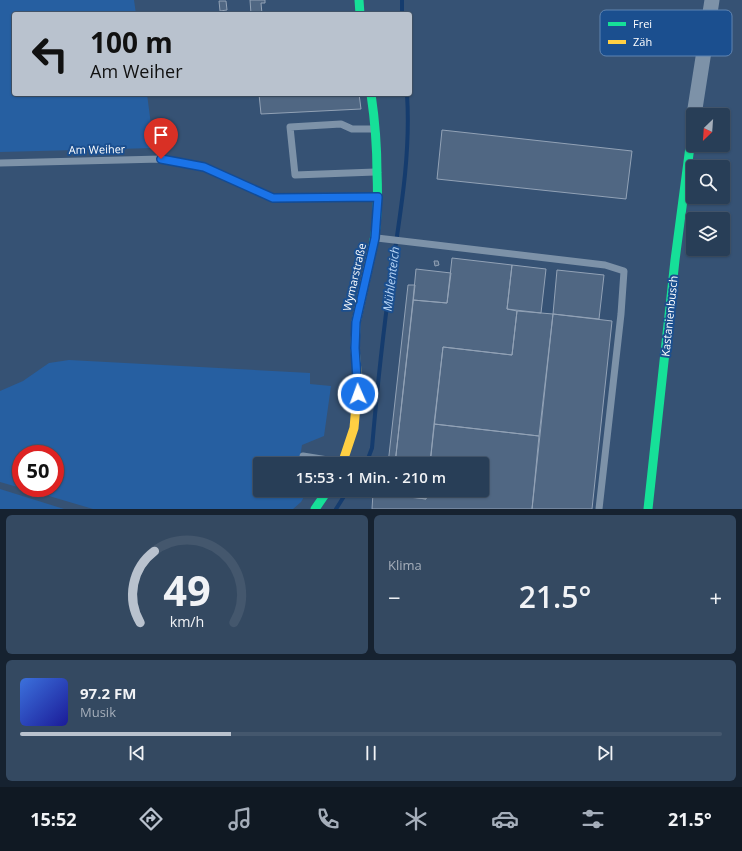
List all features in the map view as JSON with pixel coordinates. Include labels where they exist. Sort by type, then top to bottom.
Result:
[{"type":"main road","points":[[359,0],[360,12]]},
{"type":"main road","name":"Wymarstraße","points":[[344,457],[354,428],[358,394],[355,348],[356,322],[375,238],[378,172],[376,128],[371,96]]},
{"type":"main road","name":"Kastanienbusch","points":[[648,509],[690,152]]},
{"type":"main road","points":[[315,509],[323,497]]},
{"type":"street","points":[[710,10],[712,0]]},
{"type":"street","points":[[695,108],[703,56]]},
{"type":"lane","points":[[376,128],[352,129],[341,124],[290,127],[295,175],[378,172]]},
{"type":"lane","name":"Am Weiher","points":[[0,163],[161,159],[204,167],[273,198],[378,197]]},
{"type":"lane","points":[[375,238],[403,240],[605,265],[624,271],[621,314],[600,509]]},
{"type":"lane","points":[[303,456],[309,457]]},
{"type":"shaded area","points":[[0,0],[134,0],[136,12],[12,12],[12,96],[147,96],[154,148],[0,152]]},
{"type":"shaded area","points":[[69,360],[310,373],[310,384],[331,386],[324,436],[302,445],[300,457],[253,457],[253,497],[304,497],[301,502],[293,509],[93,509],[52,497],[64,497],[64,445],[12,445],[12,485],[0,482],[0,391],[23,381],[49,363]]},
{"type":"shaded area","points":[[0,489],[12,493],[12,497],[26,497],[64,509],[0,509]]},
{"type":"building","points":[[250,0],[265,0],[265,3],[261,3],[262,12],[251,12]]},
{"type":"building","points":[[219,1],[226,1],[227,10],[220,11]]},
{"type":"building","points":[[259,96],[359,96],[361,109],[261,114]]},
{"type":"building","points":[[442,130],[632,151],[626,199],[437,179]]},
{"type":"building","points":[[452,258],[512,265],[507,309],[517,311],[512,355],[443,347],[431,457],[396,457],[413,300],[447,303]]},
{"type":"building","points":[[434,261],[438,261],[439,265],[435,266]]},
{"type":"building","points":[[512,265],[546,269],[541,313],[507,309]]},
{"type":"building","points":[[416,269],[451,273],[447,303],[413,300]]},
{"type":"building","points":[[557,270],[604,275],[599,319],[553,314]]},
{"type":"building","points":[[408,285],[415,285],[396,457],[389,457]]},
{"type":"building","points":[[517,311],[553,314],[539,436],[434,424],[443,347],[512,355]]},
{"type":"building","points":[[553,314],[612,321],[592,509],[532,509]]},
{"type":"building","points":[[434,424],[539,436],[532,509],[372,509],[373,497],[408,497],[426,499],[426,497],[489,497],[489,457],[431,457]]},
{"type":"building","points":[[412,497],[426,497],[426,499]]},
{"type":"waterway","name":"Mühlenteich","points":[[402,0],[402,12]]},
{"type":"waterway","name":"Mühlenteich","points":[[369,457],[372,448],[385,319],[404,185],[408,117],[407,96]]},
{"type":"waterway","name":"Mühlenteich","points":[[336,509],[344,497]]},
{"type":"traffic: fast","points":[[359,0],[360,12]]},
{"type":"traffic: fast","points":[[371,96],[375,124],[378,191],[377,219],[373,246]]},
{"type":"traffic: fast","points":[[648,509],[675,260],[689,152]]},
{"type":"traffic: fast","points":[[315,509],[323,497]]},
{"type":"traffic: slow","points":[[344,457],[354,428],[358,383],[355,348],[356,322],[373,246]]},
{"type":"route","points":[[161,159],[204,167],[273,198],[378,197],[375,238],[356,322],[355,348],[358,394]]}]
